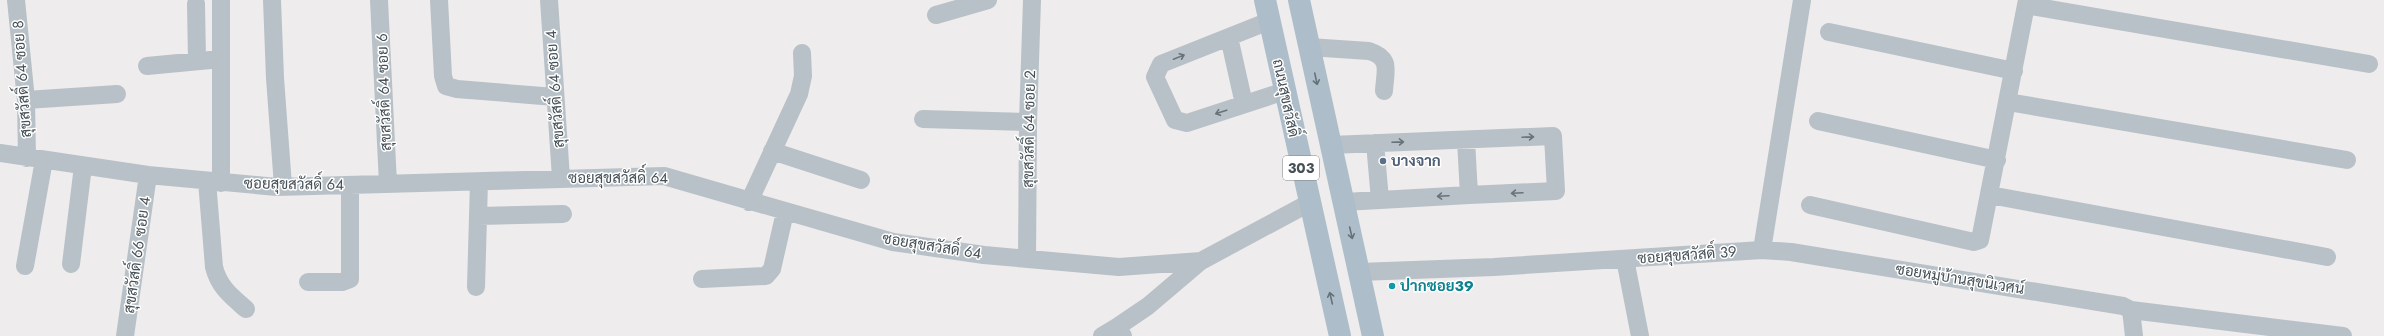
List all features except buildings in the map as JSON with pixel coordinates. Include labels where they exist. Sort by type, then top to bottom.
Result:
[{"type":"main road","name":"ถนนสุขสวัสดิ์","points":[[1265,0],[1309,204],[1340,336]]},
{"type":"main road","name":"303","points":[[1299,0],[1373,336]]},
{"type":"street","name":"สุขสวัสดิ์ 64 ซอย 8","points":[[16,0],[26,100],[36,159],[25,266]]},
{"type":"street","points":[[221,0],[221,59],[214,182],[214,268],[217,279],[223,289],[246,308]]},
{"type":"street","points":[[272,0],[282,186]]},
{"type":"street","name":"สุขสวัสดิ์ 64 ซอย 6","points":[[379,0],[388,184]]},
{"type":"street","points":[[439,0],[446,86],[457,90],[555,97]]},
{"type":"street","name":"สุขสวัสดิ์ 64 ซอย 4","points":[[549,0],[561,178]]},
{"type":"street","points":[[936,15],[988,0]]},
{"type":"street","name":"สุขสวัสดิ์ 64 ซอย 2","points":[[1027,259],[1028,122],[1032,0]]},
{"type":"street","points":[[1762,250],[1802,0]]},
{"type":"street","points":[[1810,205],[1974,242],[1980,240],[1983,233],[2027,2],[2369,64]]},
{"type":"street","points":[[196,4],[197,60]]},
{"type":"street","points":[[1269,21],[1160,64],[1155,77],[1175,120],[1187,123],[1285,92]]},
{"type":"street","points":[[1829,32],[2014,71]]},
{"type":"street","points":[[1229,37],[1244,104]]},
{"type":"street","points":[[1309,47],[1369,50],[1384,57],[1386,62],[1384,91]]},
{"type":"street","points":[[749,202],[799,94],[803,76],[802,53]]},
{"type":"street","points":[[147,66],[197,60],[221,59]]},
{"type":"street","points":[[26,100],[117,94]]},
{"type":"street","points":[[2008,102],[2347,160]]},
{"type":"street","points":[[923,119],[1028,122]]},
{"type":"street","points":[[1818,121],[1997,160]]},
{"type":"street","points":[[1331,145],[1553,136],[1556,191],[1344,202]]},
{"type":"street","points":[[1466,140],[1469,195]]},
{"type":"street","points":[[1375,143],[1380,200]]},
{"type":"street","points":[[772,151],[862,180]]},
{"type":"street","name":"ซอยสุขสวัสดิ์ 64","points":[[0,153],[148,175],[214,182],[282,186],[664,176],[749,202],[893,242],[984,255],[1119,267],[1201,261],[1309,204]]},
{"type":"street","points":[[71,264],[83,166]]},
{"type":"street","name":"สุขสวัสดิ์ 66 ซอย 4","points":[[126,336],[148,175]]},
{"type":"street","points":[[476,288],[479,182]]},
{"type":"street","points":[[308,282],[342,282],[350,279],[350,185]]},
{"type":"street","points":[[1990,195],[2327,257]]},
{"type":"street","points":[[702,279],[766,276],[772,269],[785,212]]},
{"type":"street","points":[[478,216],[563,214]]},
{"type":"street","name":"ซอยสุขสวัสดิ์ 39","points":[[1359,272],[1625,259],[1762,250]]},
{"type":"street","name":"ซอยหมู่บ้านสุขนิเวศน์","points":[[1762,250],[1791,252],[2018,288],[2123,306],[2131,310],[2343,336]]},
{"type":"street","points":[[1625,259],[1640,336]]},
{"type":"street","points":[[1114,333],[1201,261]]},
{"type":"street","points":[[2131,310],[2134,336]]},
{"type":"place","name":"บางจาก","points":[[1383,161]]},
{"type":"place","name":"ปากซอย39","points":[[1392,286]]}]
